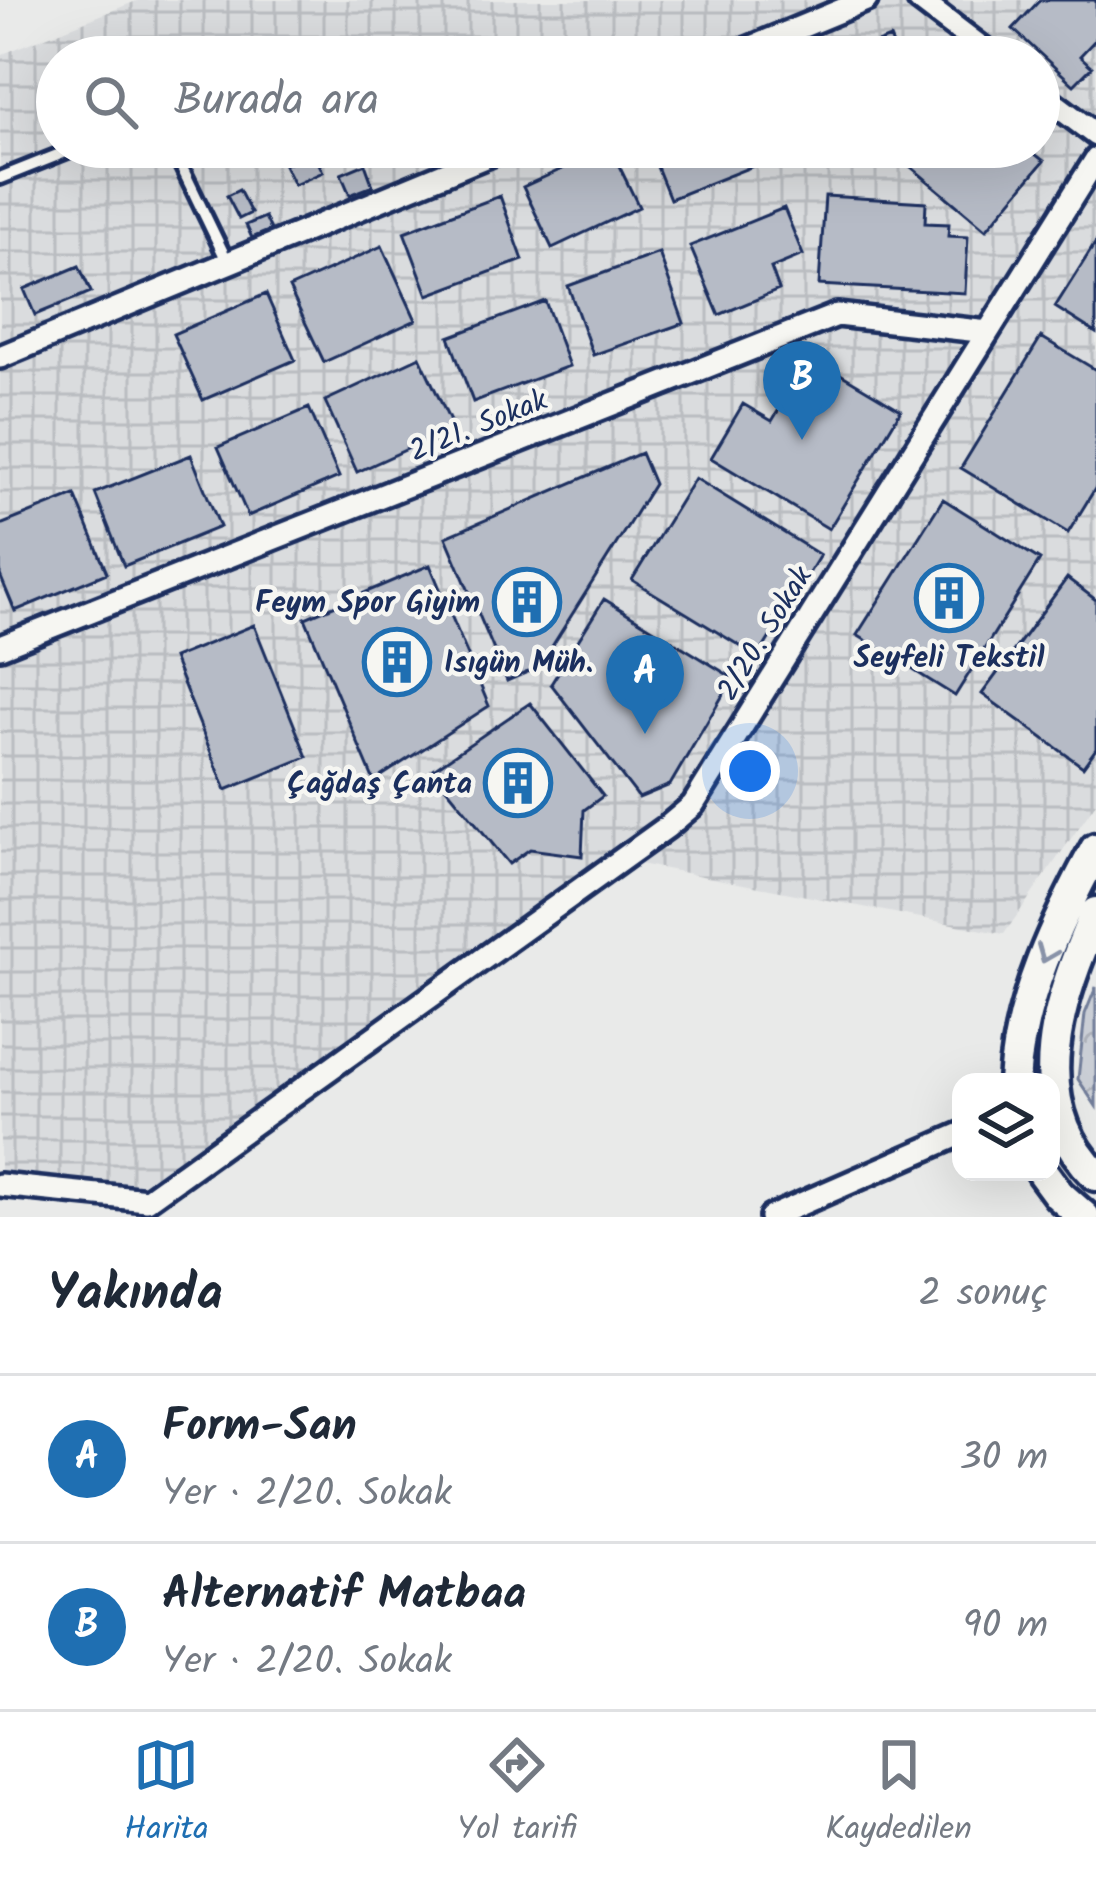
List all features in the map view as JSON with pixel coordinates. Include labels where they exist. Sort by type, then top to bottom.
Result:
[{"type":"main road","points":[[1015,1073],[1024,1017],[1045,952],[1096,849]]},
{"type":"main road","points":[[1096,913],[1070,976],[1052,1078],[1059,1117],[1080,1158],[1096,1174]]},
{"type":"main road","points":[[1049,1181],[1084,1217]]},
{"type":"street","points":[[779,36],[866,0]]},
{"type":"street","points":[[919,0],[966,36]]},
{"type":"street","points":[[1060,108],[1096,135]]},
{"type":"street","name":"2/20. Sokak","points":[[0,1185],[147,1200],[693,805],[1096,160]]},
{"type":"street","points":[[0,357],[458,168]]},
{"type":"street","name":"2/21. Sokak","points":[[0,647],[838,315],[988,332]]},
{"type":"street","points":[[771,1217],[952,1138]]},
{"type":"lane","points":[[0,178],[36,164]]},
{"type":"lane","points":[[182,168],[227,263]]},
{"type":"shaded area","points":[[139,0],[1096,0],[1096,803],[1004,934],[624,861],[143,1213],[0,1198],[0,55],[36,41],[36,168],[1060,168],[1060,36],[48,36]]},
{"type":"green space","points":[[1096,987],[1096,1106],[1078,1079],[1085,1014]]},
{"type":"building","points":[[1040,0],[1096,0],[1096,39],[1080,56],[1092,67],[1074,85],[1060,72],[1060,36],[1021,36],[1013,29]]},
{"type":"building","points":[[286,168],[321,168],[323,172],[294,185]]},
{"type":"building","points":[[366,168],[373,186],[350,195],[341,174]]},
{"type":"building","points":[[564,168],[620,168],[639,207],[552,248],[523,187]]},
{"type":"building","points":[[657,168],[748,168],[670,199]]},
{"type":"building","points":[[912,168],[1038,168],[986,230]]},
{"type":"building","points":[[239,190],[251,213],[239,219],[227,196]]},
{"type":"building","points":[[500,196],[523,260],[428,295],[404,232]]},
{"type":"building","points":[[825,196],[926,202],[925,223],[949,224],[948,236],[968,237],[965,293],[819,285]]},
{"type":"building","points":[[784,208],[803,255],[771,268],[779,290],[719,315],[690,246]]},
{"type":"building","points":[[265,217],[271,230],[252,238],[246,225]]},
{"type":"building","points":[[1096,242],[1096,333],[1055,307]]},
{"type":"building","points":[[382,246],[416,320],[324,362],[289,288]]},
{"type":"building","points":[[659,253],[684,323],[593,355],[568,286]]},
{"type":"building","points":[[79,266],[91,292],[35,315],[24,289]]},
{"type":"building","points":[[266,294],[295,360],[203,400],[173,334]]},
{"type":"building","points":[[545,301],[569,366],[473,402],[449,337]]},
{"type":"building","points":[[1041,337],[1096,370],[1096,487],[1068,533],[961,468]]},
{"type":"building","points":[[420,357],[453,428],[357,472],[325,401]]},
{"type":"building","points":[[832,369],[901,410],[829,529],[711,458],[743,404],[772,421],[795,383],[816,396]]},
{"type":"building","points":[[309,408],[339,477],[248,516],[218,447]]},
{"type":"building","name":"Feym Spor Giyim","points":[[641,453],[654,484],[539,667],[507,681],[446,537]]},
{"type":"building","points":[[191,455],[220,527],[124,566],[95,493]]},
{"type":"building","points":[[695,478],[820,555],[758,657],[632,580]]},
{"type":"building","points":[[75,495],[107,573],[15,611],[0,575],[0,525]]},
{"type":"building","name":"Seyfeli Tekstil","points":[[943,499],[1040,560],[955,696],[857,635]]},
{"type":"building","name":"Isıgün Müh.","points":[[430,565],[489,706],[374,781],[305,618]]},
{"type":"building","points":[[1067,578],[1096,600],[1096,749],[1083,767],[982,694]]},
{"type":"building","points":[[604,599],[733,678],[670,785],[639,798],[551,684]]},
{"type":"building","points":[[254,625],[307,757],[226,790],[173,658]]},
{"type":"building","name":"Çağdaş Çanta","points":[[530,703],[603,796],[584,810],[582,856],[530,849],[509,864],[432,770]]},
{"type":"place","name":"Alternatif Matbaa","points":[[802,440]]},
{"type":"place","name":"Seyfeli Tekstil","points":[[949,598]]},
{"type":"place","name":"Feym Spor Giyim","points":[[527,602]]},
{"type":"place","name":"Isıgün Müh.","points":[[397,662]]},
{"type":"place","name":"Form-San","points":[[645,734]]},
{"type":"place","name":"Çağdaş Çanta","points":[[518,783]]}]
